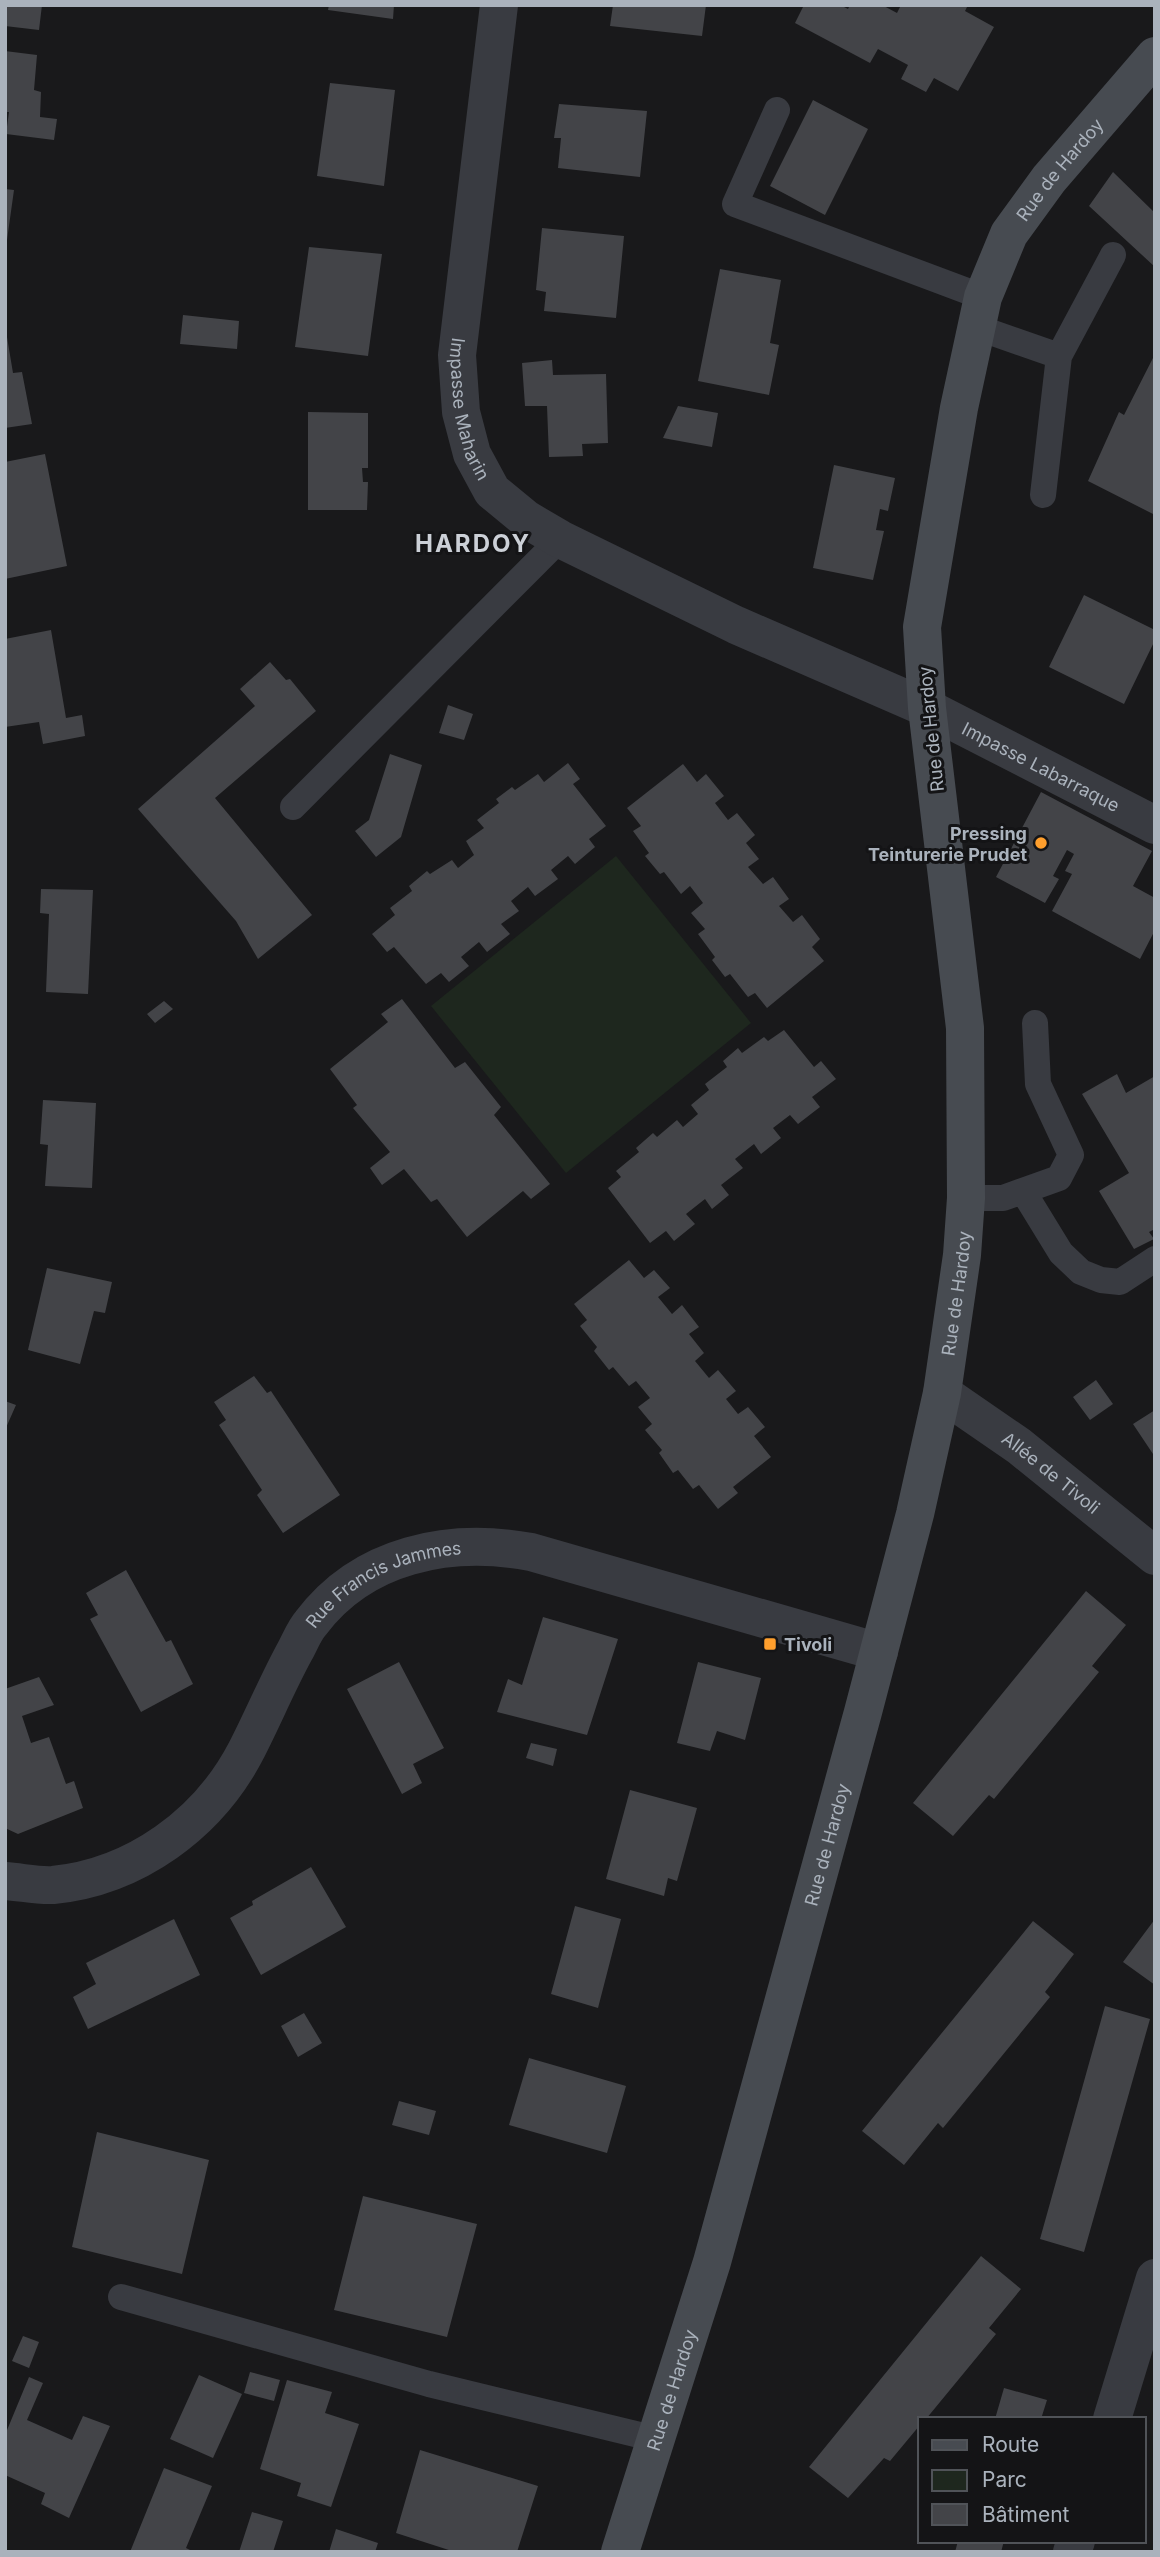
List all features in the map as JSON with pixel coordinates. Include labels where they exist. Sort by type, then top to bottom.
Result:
[{"type":"street","name":"Impasse Maharin","points":[[499,5],[457,355],[461,412],[472,454],[492,491],[526,519],[560,539],[736,625],[927,708]]},
{"type":"street","name":"Rue de Hardoy","points":[[620,2552],[712,2262],[879,1653],[915,1514],[942,1393],[960,1275],[966,1198],[965,1028],[927,708],[922,627],[959,408],[980,312],[1009,234],[1049,179],[1152,66]]},
{"type":"street","name":"Impasse Labarraque","points":[[927,708],[1155,825]]},
{"type":"street","name":"Allée de Tivoli","points":[[942,1393],[1019,1446],[1155,1556]]},
{"type":"street","name":"Rue Francis Jammes","points":[[5,1881],[52,1885],[104,1875],[160,1848],[207,1808],[244,1753],[310,1624],[343,1589],[385,1563],[443,1547],[505,1547],[531,1552],[879,1653]]},
{"type":"street","points":[[1113,2417],[1155,2278]]},
{"type":"lane","points":[[777,110],[735,204],[980,312],[1059,356]]},
{"type":"lane","points":[[1044,495],[1059,356],[1113,255]]},
{"type":"lane","points":[[293,807],[560,539]]},
{"type":"lane","points":[[966,1198],[1003,1198],[1059,1178],[1071,1155],[1038,1084],[1035,1023]]},
{"type":"lane","points":[[1023,1191],[1060,1253],[1081,1272],[1101,1280],[1120,1282],[1155,1259]]},
{"type":"lane","points":[[121,2297],[429,2384],[656,2439]]},
{"type":"green space","points":[[616,856],[751,1023],[566,1173],[431,1006]]},
{"type":"building","points":[[5,5],[42,5],[39,30],[5,26]]},
{"type":"building","points":[[329,5],[394,5],[393,19],[328,10]]},
{"type":"building","points":[[613,5],[706,5],[702,36],[610,26]]},
{"type":"building","points":[[804,5],[840,5],[848,9],[850,5],[882,5],[897,13],[901,5],[968,5],[965,11],[994,27],[958,91],[934,78],[926,92],[901,79],[908,65],[878,49],[870,63],[795,23]]},
{"type":"building","points":[[5,51],[37,55],[34,90],[41,92],[40,117],[57,119],[54,140],[6,134],[9,112],[5,112]]},
{"type":"building","points":[[330,83],[395,90],[384,186],[317,176]]},
{"type":"building","points":[[813,100],[868,129],[825,215],[770,186]]},
{"type":"building","points":[[559,104],[647,111],[640,177],[558,168],[561,138],[554,138]]},
{"type":"building","points":[[1113,172],[1155,213],[1155,267],[1089,206]]},
{"type":"building","points":[[5,189],[14,190],[7,240],[5,240]]},
{"type":"building","points":[[542,228],[624,236],[616,318],[544,311],[546,292],[536,290]]},
{"type":"building","points":[[309,247],[382,254],[368,356],[295,347]]},
{"type":"building","points":[[720,269],[781,280],[770,343],[779,345],[769,395],[698,381]]},
{"type":"building","points":[[183,315],[239,321],[237,349],[180,344]]},
{"type":"building","points":[[7,337],[13,373],[22,372],[32,424],[5,428]]},
{"type":"building","points":[[1155,354],[1155,515],[1088,481],[1119,412],[1124,415]]},
{"type":"building","points":[[552,360],[553,375],[606,374],[608,443],[582,444],[583,456],[549,457],[547,406],[525,406],[522,363]]},
{"type":"building","points":[[678,406],[718,413],[712,447],[663,438]]},
{"type":"building","points":[[308,412],[368,413],[368,468],[362,468],[363,482],[368,482],[367,510],[308,510]]},
{"type":"building","points":[[45,454],[67,566],[5,579],[5,462]]},
{"type":"building","points":[[834,465],[895,478],[888,511],[880,509],[876,530],[884,531],[873,580],[813,568]]},
{"type":"building","points":[[1084,595],[1155,630],[1155,640],[1124,704],[1049,667]]},
{"type":"building","points":[[51,630],[66,718],[82,715],[85,736],[43,744],[39,722],[5,727],[5,639]]},
{"type":"building","points":[[270,662],[286,680],[290,679],[316,711],[215,798],[312,915],[258,959],[236,921],[138,809],[255,706],[240,689]]},
{"type":"building","points":[[448,705],[473,714],[464,740],[439,733]]},
{"type":"building","points":[[390,754],[422,765],[401,837],[376,857],[355,831],[369,820]]},
{"type":"building","points":[[568,763],[580,779],[573,784],[606,826],[589,839],[595,847],[575,864],[568,856],[551,870],[558,879],[535,896],[528,887],[511,901],[519,911],[501,924],[510,934],[487,952],[479,942],[461,957],[469,966],[449,982],[441,973],[426,984],[394,947],[387,952],[372,934],[395,915],[390,908],[412,891],[409,886],[427,871],[430,874],[452,860],[458,868],[474,855],[466,841],[484,828],[477,820],[499,803],[496,799],[512,787],[515,790],[538,774],[544,782]]},
{"type":"building","points":[[683,764],[697,782],[706,774],[724,796],[715,803],[728,820],[737,813],[755,835],[746,843],[759,859],[748,867],[763,884],[773,877],[789,899],[779,906],[793,922],[802,915],[820,939],[812,947],[824,961],[767,1008],[755,993],[748,997],[730,974],[725,977],[712,960],[715,957],[698,934],[705,929],[691,913],[703,903],[690,886],[681,894],[664,872],[660,874],[645,856],[649,853],[633,831],[641,826],[627,808]]},
{"type":"building","points":[[1041,792],[1152,851],[1133,886],[1155,898],[1155,930],[1140,959],[1052,911],[1072,874],[1065,871],[1074,854],[1067,850],[1053,876],[1059,879],[1045,903],[996,877]]},
{"type":"building","points":[[41,889],[93,890],[88,994],[46,992],[49,914],[40,913]]},
{"type":"building","points":[[402,999],[455,1068],[465,1062],[501,1107],[494,1115],[550,1184],[531,1199],[523,1191],[467,1237],[437,1199],[431,1202],[404,1169],[382,1185],[370,1168],[390,1152],[353,1108],[357,1105],[330,1069],[388,1022],[381,1014]]},
{"type":"building","points":[[164,1001],[173,1009],[155,1023],[147,1014]]},
{"type":"building","points":[[784,1030],[814,1067],[821,1061],[836,1079],[812,1097],[820,1107],[798,1124],[790,1115],[773,1128],[781,1138],[761,1154],[754,1144],[735,1159],[743,1168],[721,1185],[729,1195],[712,1209],[705,1199],[686,1214],[695,1224],[674,1241],[666,1231],[650,1243],[608,1188],[621,1177],[616,1171],[639,1152],[636,1148],[653,1133],[657,1137],[677,1120],[683,1127],[698,1114],[691,1105],[709,1090],[705,1084],[727,1067],[723,1061],[738,1048],[742,1053],[764,1037],[768,1041]]},
{"type":"building","points":[[1117,1074],[1126,1093],[1155,1076],[1155,1229],[1149,1232],[1154,1239],[1134,1249],[1099,1191],[1129,1173],[1082,1094]]},
{"type":"building","points":[[43,1100],[96,1103],[92,1188],[45,1186],[48,1145],[40,1144]]},
{"type":"building","points":[[629,1260],[644,1278],[654,1270],[670,1288],[658,1297],[672,1314],[682,1305],[699,1327],[689,1334],[704,1353],[695,1361],[709,1378],[718,1370],[736,1391],[726,1399],[738,1414],[748,1407],[765,1427],[754,1436],[771,1457],[733,1487],[738,1493],[718,1509],[699,1485],[693,1489],[678,1470],[673,1473],[659,1453],[662,1450],[645,1430],[652,1424],[638,1407],[650,1398],[636,1381],[629,1386],[613,1367],[609,1370],[594,1351],[597,1347],[580,1326],[587,1320],[574,1304]]},
{"type":"building","points":[[47,1268],[112,1282],[105,1313],[94,1311],[80,1364],[28,1350]]},
{"type":"building","points":[[254,1376],[267,1393],[271,1391],[340,1495],[283,1533],[257,1495],[262,1490],[219,1425],[226,1420],[214,1402]]},
{"type":"building","points":[[1096,1380],[1113,1404],[1090,1420],[1073,1397]]},
{"type":"building","points":[[5,1401],[16,1405],[5,1430]]},
{"type":"building","points":[[1155,1410],[1155,1457],[1133,1424]]},
{"type":"building","points":[[126,1570],[166,1642],[171,1640],[193,1684],[141,1712],[90,1619],[98,1615],[86,1593]]},
{"type":"building","points":[[1086,1591],[1126,1625],[1092,1666],[1099,1672],[994,1799],[989,1795],[953,1836],[913,1803]]},
{"type":"building","points":[[543,1617],[618,1639],[587,1735],[497,1712],[508,1679],[522,1685]]},
{"type":"building","points":[[399,1662],[444,1748],[413,1764],[422,1783],[402,1794],[347,1689]]},
{"type":"building","points":[[698,1662],[761,1678],[745,1740],[717,1731],[710,1751],[677,1743]]},
{"type":"building","points":[[39,1677],[54,1705],[22,1716],[31,1743],[49,1737],[66,1784],[74,1781],[83,1808],[18,1834],[5,1828],[5,1689]]},
{"type":"building","points":[[531,1743],[557,1749],[553,1766],[526,1758]]},
{"type":"building","points":[[630,1790],[697,1808],[677,1881],[668,1878],[664,1896],[606,1879]]},
{"type":"building","points":[[311,1867],[346,1927],[261,1975],[230,1918],[253,1905],[252,1901]]},
{"type":"building","points":[[575,1906],[621,1919],[598,2008],[551,1994]]},
{"type":"building","points":[[174,1919],[200,1975],[88,2029],[73,1997],[96,1984],[86,1963]]},
{"type":"building","points":[[1155,1919],[1155,1985],[1123,1962]]},
{"type":"building","points":[[1033,1921],[1074,1954],[1045,1992],[1050,1997],[943,2128],[938,2123],[904,2165],[862,2131]]},
{"type":"building","points":[[1105,2006],[1150,2019],[1084,2252],[1040,2239]]},
{"type":"building","points":[[304,2013],[322,2043],[298,2057],[281,2026]]},
{"type":"building","points":[[529,2058],[626,2086],[607,2153],[509,2125]]},
{"type":"building","points":[[399,2101],[436,2111],[429,2135],[392,2125]]},
{"type":"building","points":[[97,2132],[209,2160],[182,2274],[72,2247]]},
{"type":"building","points":[[363,2196],[477,2224],[447,2337],[334,2310]]},
{"type":"building","points":[[981,2256],[1021,2289],[989,2328],[996,2334],[928,2417],[918,2417],[918,2427],[890,2461],[884,2458],[848,2498],[809,2467]]},
{"type":"building","points":[[23,2336],[39,2342],[29,2368],[12,2361]]},
{"type":"building","points":[[250,2372],[280,2380],[274,2401],[244,2393]]},
{"type":"building","points":[[199,2375],[242,2394],[213,2458],[170,2439]]},
{"type":"building","points":[[29,2377],[43,2383],[27,2420],[72,2440],[83,2416],[110,2426],[69,2518],[41,2504],[45,2493],[5,2475],[5,2435]]},
{"type":"building","points":[[287,2380],[332,2392],[325,2413],[359,2424],[331,2507],[297,2496],[301,2483],[260,2469]]},
{"type":"building","points":[[1004,2388],[1047,2400],[1042,2417],[996,2417]]},
{"type":"building","points":[[420,2450],[538,2486],[517,2552],[455,2552],[396,2533]]},
{"type":"building","points":[[164,2468],[212,2486],[186,2548],[194,2552],[130,2552]]},
{"type":"building","points":[[252,2512],[283,2521],[273,2552],[239,2552]]},
{"type":"building","points":[[336,2529],[378,2543],[375,2552],[329,2552]]},
{"type":"building","points":[[957,2543],[1003,2543],[1001,2552],[955,2552]]},
{"type":"place","name":"Pressing Teinturerie Prudet","points":[[1041,843]]},
{"type":"place","name":"Tivoli","points":[[770,1644]]},
{"type":"district","name":"HARDOY","points":[[473,543]]}]
